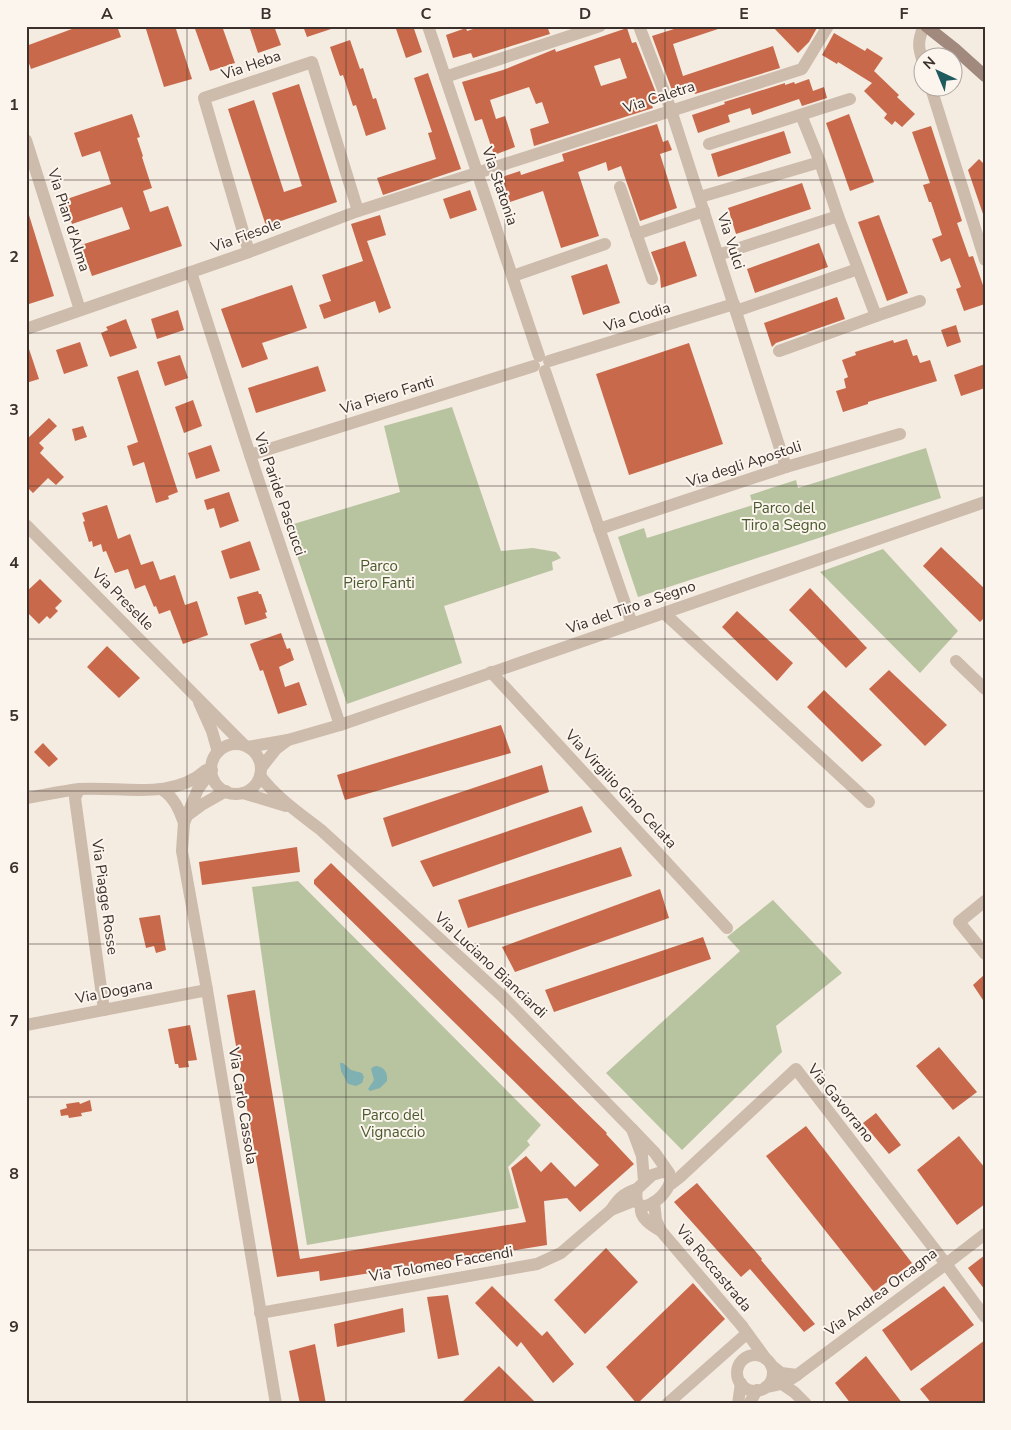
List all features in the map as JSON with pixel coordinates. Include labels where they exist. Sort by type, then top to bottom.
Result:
[{"type":"main road","points":[[925,26],[955,48],[985,76]]},
{"type":"street","name":"Via Statonia","points":[[428,26],[632,624]]},
{"type":"street","points":[[445,77],[600,26]]},
{"type":"street","name":"Via Vulci","points":[[638,26],[671,110],[786,467]]},
{"type":"street","name":"Via Caletra","points":[[478,172],[802,69],[828,26]]},
{"type":"street","points":[[918,48],[920,35],[925,26]]},
{"type":"street","name":"Via Heba","points":[[250,252],[204,98],[312,62],[358,211]]},
{"type":"street","points":[[933,98],[985,260]]},
{"type":"street","points":[[709,144],[850,99]]},
{"type":"street","points":[[802,115],[876,316]]},
{"type":"street","name":"Via Pian d'Alma","points":[[26,140],[29,156],[80,310]]},
{"type":"street","points":[[700,197],[820,162]]},
{"type":"street","name":"Via Fiesole","points":[[26,329],[250,252],[358,211],[478,172]]},
{"type":"street","points":[[620,187],[652,279]]},
{"type":"street","points":[[636,234],[704,211]]},
{"type":"street","points":[[718,255],[838,216]]},
{"type":"street","points":[[513,276],[605,244]]},
{"type":"street","name":"Via Clodia","points":[[542,363],[735,308],[858,270]]},
{"type":"street","name":"Via Paride Pascucci","points":[[191,272],[340,725]]},
{"type":"street","points":[[779,351],[920,301]]},
{"type":"street","name":"Via Piero Fanti","points":[[250,456],[542,363]]},
{"type":"street","name":"Via degli Apostoli","points":[[599,529],[786,467],[900,434]]},
{"type":"street","name":"Via del Tiro a Segno","points":[[246,746],[288,740],[340,725],[985,502]]},
{"type":"street","name":"Via Preselle","points":[[26,525],[246,746]]},
{"type":"street","points":[[664,613],[869,802]]},
{"type":"street","points":[[956,661],[985,689]]},
{"type":"street","name":"Via Virgilio Gino Celata","points":[[491,672],[727,928]]},
{"type":"street","name":"Via Preselle","points":[[196,696],[212,731],[214,762]]},
{"type":"street","name":"Via del Tiro a Segno","points":[[261,772],[276,749],[288,740]]},
{"type":"street","points":[[26,798],[79,789],[161,789],[178,786],[193,779],[214,762],[230,745],[246,746],[255,752],[259,760],[261,772],[274,793],[293,810]]},
{"type":"street","points":[[214,762],[216,783],[226,791],[243,793],[278,803],[293,810]]},
{"type":"street","name":"Via Carlo Cassola","points":[[214,762],[198,789],[186,819],[182,851],[276,1404]]},
{"type":"street","points":[[243,793],[256,784],[261,772]]},
{"type":"street","name":"Via Piagge Rosse","points":[[79,789],[75,798],[104,1010]]},
{"type":"street","points":[[161,789],[172,798],[186,819],[203,804],[226,791]]},
{"type":"street","name":"Via Luciano Bianciardi","points":[[293,810],[321,830],[502,996],[655,1153],[670,1178]]},
{"type":"street","points":[[985,900],[959,922],[985,954]]},
{"type":"street","name":"Via Dogana","points":[[26,1025],[207,990]]},
{"type":"street","name":"Via Gavorrano","points":[[670,1178],[680,1177],[796,1070],[946,1264]]},
{"type":"street","name":"Via Luciano Bianciardi","points":[[632,1129],[642,1156],[642,1196]]},
{"type":"street","points":[[642,1196],[657,1173],[670,1178]]},
{"type":"street","points":[[642,1196],[670,1178]]},
{"type":"street","name":"Via Tolomeo Faccendi","points":[[260,1313],[537,1264],[561,1253],[611,1210],[626,1192],[642,1196]]},
{"type":"street","name":"Via Roccastrada","points":[[642,1196],[640,1212],[643,1217],[654,1228],[661,1231],[768,1362]]},
{"type":"street","name":"Via Andrea Orcagna","points":[[761,1388],[790,1381],[985,1234]]},
{"type":"street","points":[[946,1264],[985,1317]]},
{"type":"street","points":[[667,1404],[743,1331]]},
{"type":"street","name":"Via Roccastrada","points":[[742,1361],[743,1331]]},
{"type":"street","points":[[761,1388],[748,1389],[738,1379],[738,1369],[742,1361],[751,1356],[761,1356],[781,1373],[797,1375]]},
{"type":"street","points":[[749,1404],[772,1377],[768,1362]]},
{"type":"street","points":[[738,1404],[741,1384]]},
{"type":"street","points":[[782,1384],[794,1392],[806,1404]]},
{"type":"green space","name":"Parco Piero Fanti","points":[[452,407],[501,551],[533,548],[556,552],[561,558],[552,562],[553,570],[444,606],[462,663],[347,704],[287,526],[400,492],[384,426]]},
{"type":"green space","name":"Parco del Tiro a Segno","points":[[926,448],[941,498],[638,597],[618,537],[644,528],[647,538],[753,505],[750,495],[796,480],[798,488]]},
{"type":"green space","points":[[883,549],[958,631],[920,673],[820,572]]},
{"type":"green space","name":"Parco del Vignaccio","points":[[298,881],[541,1125],[527,1141],[530,1145],[508,1167],[519,1208],[307,1245],[271,1021],[252,887]]},
{"type":"green space","points":[[773,900],[842,973],[776,1026],[782,1052],[682,1150],[606,1073],[740,951],[727,937]]},
{"type":"water","points":[[340,1063],[343,1063],[351,1070],[362,1073],[364,1077],[362,1083],[356,1086],[348,1084],[341,1071]]},
{"type":"water","points":[[376,1066],[385,1070],[387,1081],[380,1088],[370,1091],[368,1089],[374,1080],[371,1069]]},
{"type":"building","points":[[80,26],[117,26],[121,37],[31,69],[26,55],[26,46]]},
{"type":"building","points":[[145,26],[175,26],[192,79],[164,87]]},
{"type":"building","points":[[194,26],[222,26],[235,63],[210,71]]},
{"type":"building","points":[[249,26],[274,26],[281,45],[258,53]]},
{"type":"building","points":[[303,26],[334,26],[334,28],[307,37]]},
{"type":"building","points":[[395,26],[413,26],[422,52],[406,58]]},
{"type":"building","points":[[482,26],[547,26],[550,34],[473,58],[471,53],[453,58],[446,35],[466,28],[467,31]]},
{"type":"building","points":[[673,26],[721,26],[721,28],[673,44],[683,76],[773,46],[780,68],[695,94],[693,87],[673,93],[652,36],[674,29]]},
{"type":"building","points":[[772,26],[818,26],[809,42],[798,53]]},
{"type":"building","points":[[627,28],[632,43],[636,42],[658,98],[650,101],[653,108],[534,146],[530,129],[549,123],[542,102],[536,104],[529,87],[490,100],[496,119],[505,116],[515,147],[494,155],[482,119],[475,121],[462,82],[503,70],[555,49],[556,52]],"holes":[[[620,58],[627,78],[601,86],[594,66]]]},
{"type":"building","points":[[834,33],[865,51],[867,48],[883,58],[874,71],[899,95],[897,97],[915,114],[902,127],[895,121],[892,125],[884,118],[887,114],[864,91],[872,83],[838,62],[837,64],[822,55]]},
{"type":"building","points":[[350,40],[360,69],[363,68],[373,99],[376,98],[386,129],[366,136],[356,105],[353,106],[343,75],[340,76],[330,47]]},
{"type":"building","points":[[428,73],[461,169],[383,195],[377,178],[436,159],[428,133],[432,132],[414,78]]},
{"type":"building","points":[[809,79],[813,91],[824,87],[827,98],[802,106],[799,99],[752,115],[750,108],[728,115],[730,122],[698,133],[692,115],[725,104],[724,102],[785,83],[785,85],[794,82],[795,84]]},
{"type":"building","points":[[299,84],[337,202],[266,226],[228,109],[254,100],[284,192],[302,186],[272,93]]},
{"type":"building","points":[[132,114],[140,137],[137,138],[152,188],[143,191],[150,212],[168,206],[182,246],[92,276],[81,245],[130,229],[122,207],[72,224],[64,200],[111,184],[100,151],[82,157],[74,133]]},
{"type":"building","points":[[849,114],[874,182],[850,191],[826,123]]},
{"type":"building","points":[[657,124],[663,142],[668,140],[672,150],[660,154],[677,208],[640,221],[621,166],[608,171],[606,162],[578,172],[599,236],[561,248],[543,191],[510,202],[502,177],[520,171],[521,175],[564,161],[562,154]]},
{"type":"building","points":[[931,126],[962,221],[957,223],[969,257],[973,256],[985,291],[985,304],[964,311],[956,289],[961,287],[950,258],[941,262],[932,239],[942,235],[923,185],[930,183],[912,132]]},
{"type":"building","points":[[784,131],[791,153],[718,177],[711,154]]},
{"type":"building","points":[[979,159],[985,165],[985,213],[983,214],[968,170]]},
{"type":"building","points":[[802,183],[811,209],[736,234],[728,208]]},
{"type":"building","points":[[470,190],[477,210],[450,219],[443,199]]},
{"type":"building","points":[[26,215],[29,215],[54,296],[29,304],[26,294]]},
{"type":"building","points":[[380,215],[386,235],[367,241],[391,308],[379,313],[375,301],[324,319],[319,305],[331,301],[322,275],[363,261],[351,224]]},
{"type":"building","points":[[879,215],[908,293],[887,301],[858,222]]},
{"type":"building","points":[[685,241],[697,276],[661,288],[660,276],[651,252]]},
{"type":"building","points":[[819,243],[828,267],[755,293],[747,269]]},
{"type":"building","points":[[607,264],[620,303],[583,315],[571,276]]},
{"type":"building","points":[[292,285],[307,328],[262,343],[268,359],[242,368],[221,309]]},
{"type":"building","points":[[837,297],[845,319],[776,343],[772,347],[764,323]]},
{"type":"building","points":[[178,310],[184,330],[157,339],[151,319]]},
{"type":"building","points":[[126,319],[137,348],[110,357],[101,333],[108,330],[106,327]]},
{"type":"building","points":[[956,325],[961,342],[947,347],[941,330]]},
{"type":"building","points":[[907,339],[913,356],[917,355],[920,363],[930,360],[937,381],[868,402],[868,404],[843,412],[836,391],[846,388],[844,379],[848,377],[842,360],[856,355],[855,352],[893,340],[894,343]]},
{"type":"building","points":[[80,342],[88,366],[64,374],[56,350]]},
{"type":"building","points":[[689,343],[723,444],[629,475],[596,374]]},
{"type":"building","points":[[26,346],[28,346],[39,379],[26,383]]},
{"type":"building","points":[[180,355],[188,378],[165,386],[157,362]]},
{"type":"building","points":[[985,364],[985,388],[961,396],[954,375]]},
{"type":"building","points":[[318,366],[326,391],[256,413],[248,388]]},
{"type":"building","points":[[138,370],[178,492],[168,496],[169,499],[156,503],[144,462],[133,466],[127,446],[138,442],[117,377]]},
{"type":"building","points":[[193,400],[202,426],[184,433],[175,407]]},
{"type":"building","points":[[49,418],[57,426],[39,443],[44,448],[40,453],[64,477],[56,485],[48,478],[33,493],[26,486],[26,440]]},
{"type":"building","points":[[83,426],[87,437],[75,441],[72,429]]},
{"type":"building","points":[[211,445],[220,471],[196,479],[188,453]]},
{"type":"building","points":[[229,492],[239,521],[220,528],[214,508],[207,510],[204,500]]},
{"type":"building","points":[[107,505],[118,539],[130,534],[141,565],[153,561],[160,580],[175,575],[185,605],[197,601],[208,635],[183,644],[170,610],[159,614],[145,585],[135,589],[128,569],[115,573],[106,551],[103,552],[101,544],[93,547],[92,541],[89,542],[82,513]]},
{"type":"building","points":[[250,541],[260,570],[230,579],[221,551]]},
{"type":"building","points":[[941,547],[985,589],[985,617],[980,622],[923,566]]},
{"type":"building","points":[[40,579],[62,601],[55,608],[58,611],[50,619],[47,616],[39,624],[26,611],[26,592]]},
{"type":"building","points":[[810,588],[867,648],[846,668],[789,610]]},
{"type":"building","points":[[258,591],[261,594],[267,612],[265,613],[267,618],[245,625],[237,597]]},
{"type":"building","points":[[737,611],[793,663],[777,681],[722,627]]},
{"type":"building","points":[[281,633],[287,649],[290,648],[294,660],[279,667],[285,687],[299,682],[307,705],[278,714],[263,670],[260,671],[250,644]]},
{"type":"building","points":[[107,646],[140,678],[119,698],[87,667]]},
{"type":"building","points":[[889,670],[947,725],[925,746],[869,689]]},
{"type":"building","points":[[824,690],[882,745],[862,762],[807,707]]},
{"type":"building","points":[[501,725],[511,753],[345,800],[337,775]]},
{"type":"building","points":[[43,743],[58,759],[49,767],[34,752]]},
{"type":"building","points":[[542,765],[549,792],[392,847],[383,818]]},
{"type":"building","points":[[582,806],[592,832],[433,887],[420,861]]},
{"type":"building","points":[[297,847],[300,872],[202,885],[199,862]]},
{"type":"building","points":[[621,847],[632,876],[468,928],[458,900]]},
{"type":"building","points":[[331,863],[607,1133],[634,1164],[580,1212],[567,1198],[544,1201],[547,1245],[320,1281],[319,1271],[277,1277],[227,995],[255,990],[300,1259],[526,1222],[511,1168],[526,1156],[541,1172],[551,1162],[575,1187],[599,1165],[314,884],[314,880]]},
{"type":"building","points":[[660,889],[669,918],[515,972],[502,947]]},
{"type":"building","points":[[160,915],[166,950],[156,953],[154,946],[146,948],[139,918]]},
{"type":"building","points":[[703,937],[711,959],[554,1012],[545,990]]},
{"type":"building","points":[[985,974],[985,1003],[973,985]]},
{"type":"building","points":[[190,1025],[197,1060],[188,1061],[189,1067],[179,1068],[178,1064],[175,1064],[168,1029]]},
{"type":"building","points":[[939,1047],[977,1092],[953,1110],[916,1066]]},
{"type":"building","points":[[90,1100],[92,1111],[81,1113],[82,1116],[69,1118],[68,1115],[61,1116],[60,1110],[67,1108],[66,1104],[79,1102],[80,1104]]},
{"type":"building","points":[[876,1113],[901,1145],[889,1154],[863,1123]]},
{"type":"building","points":[[806,1126],[912,1263],[874,1292],[766,1156]]},
{"type":"building","points":[[959,1136],[985,1168],[985,1204],[957,1225],[917,1170]]},
{"type":"building","points":[[697,1183],[815,1324],[804,1332],[750,1269],[741,1277],[674,1202]]},
{"type":"building","points":[[606,1248],[638,1282],[585,1334],[554,1300]]},
{"type":"building","points":[[985,1255],[985,1290],[968,1268]]},
{"type":"building","points":[[693,1283],[725,1319],[637,1404],[606,1367]]},
{"type":"building","points":[[492,1286],[542,1336],[547,1331],[574,1364],[553,1383],[521,1342],[517,1347],[475,1303]]},
{"type":"building","points":[[944,1286],[974,1325],[911,1371],[882,1330]]},
{"type":"building","points":[[448,1295],[459,1355],[438,1359],[427,1297]]},
{"type":"building","points":[[403,1308],[405,1332],[337,1347],[334,1324]]},
{"type":"building","points":[[985,1340],[985,1404],[932,1404],[920,1389]]},
{"type":"building","points":[[315,1344],[326,1404],[300,1404],[289,1351]]},
{"type":"building","points":[[866,1356],[903,1404],[851,1404],[835,1383]]},
{"type":"building","points":[[499,1366],[537,1404],[460,1404]]}]
